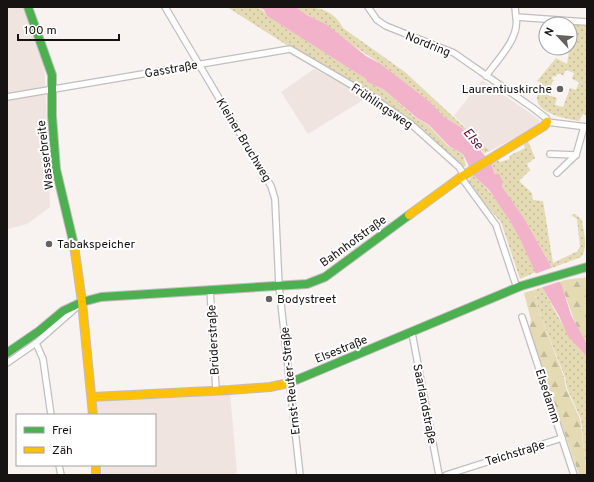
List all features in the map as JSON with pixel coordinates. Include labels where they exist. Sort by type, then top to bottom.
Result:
[{"type":"street","name":"Wasserbreite","points":[[28,7],[49,64],[52,89],[56,169],[75,250],[82,302],[93,414]]},
{"type":"street","name":"Kleiner Bruchweg","points":[[165,7],[271,186],[275,199],[279,286]]},
{"type":"street","name":"Nordring","points":[[368,7],[377,20],[386,26],[446,50],[540,113],[550,123]]},
{"type":"street","points":[[486,76],[515,34],[518,25],[515,7]]},
{"type":"street","points":[[516,17],[587,22]]},
{"type":"street","name":"Gasstraße","points":[[7,97],[290,49]]},
{"type":"street","name":"Frühlingsweg","points":[[290,49],[372,97],[412,125],[459,167],[464,175]]},
{"type":"street","points":[[550,123],[585,127],[580,136],[576,155],[557,173]]},
{"type":"street","name":"Bahnhofstraße","points":[[7,353],[39,331],[63,311],[82,302],[101,297],[307,284],[325,277],[464,175],[550,123]]},
{"type":"street","points":[[550,154],[576,155]]},
{"type":"street","points":[[464,175],[496,225],[517,288]]},
{"type":"street","name":"Elsestraße","points":[[92,397],[270,387],[290,383],[517,288],[587,267]]},
{"type":"street","name":"Ernst-Reuter-Straße","points":[[279,286],[300,475]]},
{"type":"street","name":"Brüderstraße","points":[[210,289],[216,390]]},
{"type":"street","points":[[7,363],[36,343],[66,319],[82,302]]},
{"type":"street","name":"Elsedamm","points":[[522,317],[574,475]]},
{"type":"street","name":"Saarlandstraße","points":[[412,333],[439,475]]},
{"type":"street","points":[[36,343],[43,359],[51,414]]},
{"type":"street","name":"Teichstraße","points":[[446,475],[562,438]]},
{"type":"shaded area","points":[[7,7],[24,7],[42,56],[45,76],[50,207],[27,224],[7,229]]},
{"type":"shaded area","points":[[258,7],[296,7],[307,15],[326,24],[366,56],[381,64],[429,101],[444,117],[462,128],[491,163],[495,174],[499,174],[502,180],[502,187],[524,218],[562,286],[571,315],[587,344],[587,357],[568,336],[510,221],[489,190],[473,175],[463,154],[450,147],[429,125],[417,118],[383,89],[367,82],[366,79],[267,16],[264,10]]},
{"type":"shaded area","points":[[314,69],[368,97],[308,134],[281,92]]},
{"type":"shaded area","points":[[482,80],[540,120],[539,125],[490,151],[454,116]]},
{"type":"shaded area","points":[[230,393],[237,473],[230,475],[102,475],[102,466],[156,466],[156,414],[98,414],[97,402],[165,396]]},
{"type":"green space","points":[[250,6],[260,9],[267,16],[366,79],[367,82],[383,89],[416,118],[428,125],[449,147],[463,154],[466,166],[463,168],[425,133],[227,7]]},
{"type":"green space","points":[[296,7],[317,8],[334,16],[343,28],[405,72],[490,151],[484,153],[462,128],[444,117],[429,101],[381,64],[339,36],[326,24],[307,15]]},
{"type":"green space","points":[[578,23],[587,24],[587,116],[583,114],[579,121],[554,115],[547,112],[538,104],[537,98],[540,82],[537,81],[556,58],[567,64],[568,56],[578,56]],"holes":[[[566,70],[574,73],[572,79],[579,82],[576,90],[570,88],[563,107],[555,105],[557,98],[548,95],[553,81],[555,81],[552,79],[553,76],[556,77],[557,74],[561,74],[563,76]]]},
{"type":"green space","points":[[528,141],[535,158],[527,164],[530,170],[519,181],[532,193],[533,200],[543,201],[553,263],[578,251],[580,246],[577,219],[571,215],[575,214],[582,220],[585,249],[581,257],[552,268],[524,218],[501,187],[491,163],[496,159],[500,162],[510,159],[509,156],[525,148],[523,143]]},
{"type":"green space","points":[[473,175],[493,196],[509,220],[536,272],[520,279],[501,222],[478,196],[468,180]]},
{"type":"green space","points":[[587,277],[587,344],[578,330],[559,282]]},
{"type":"green space","points":[[542,287],[568,333],[587,357],[587,466],[585,461],[581,419],[567,388],[565,377],[539,312],[534,290]]},
{"type":"green space","points":[[534,290],[539,312],[564,377],[566,388],[580,419],[587,475],[579,475],[529,330],[531,320],[524,293]]},
{"type":"pier","points":[[554,267],[561,281],[540,288],[535,274]]},
{"type":"traffic: fast","points":[[28,7],[52,75],[52,116],[56,169],[74,245]]},
{"type":"traffic: fast","points":[[7,353],[39,331],[63,311],[82,302],[101,297],[307,284],[325,277],[409,215]]},
{"type":"traffic: fast","points":[[289,383],[521,286],[587,267]]},
{"type":"traffic: slow","points":[[409,215],[461,177],[544,126],[547,122]]},
{"type":"traffic: slow","points":[[74,245],[82,302],[93,414]]},
{"type":"traffic: slow","points":[[92,397],[230,390],[270,387],[289,383]]},
{"type":"traffic: slow","points":[[96,466],[96,475]]},
{"type":"place","name":"Laurentiuskirche","points":[[560,89]]},
{"type":"place","name":"Tabakspeicher","points":[[49,244]]},
{"type":"place","name":"Bodystreet","points":[[269,299]]},
{"type":"water label","name":"Else","points":[[474,138]]}]
